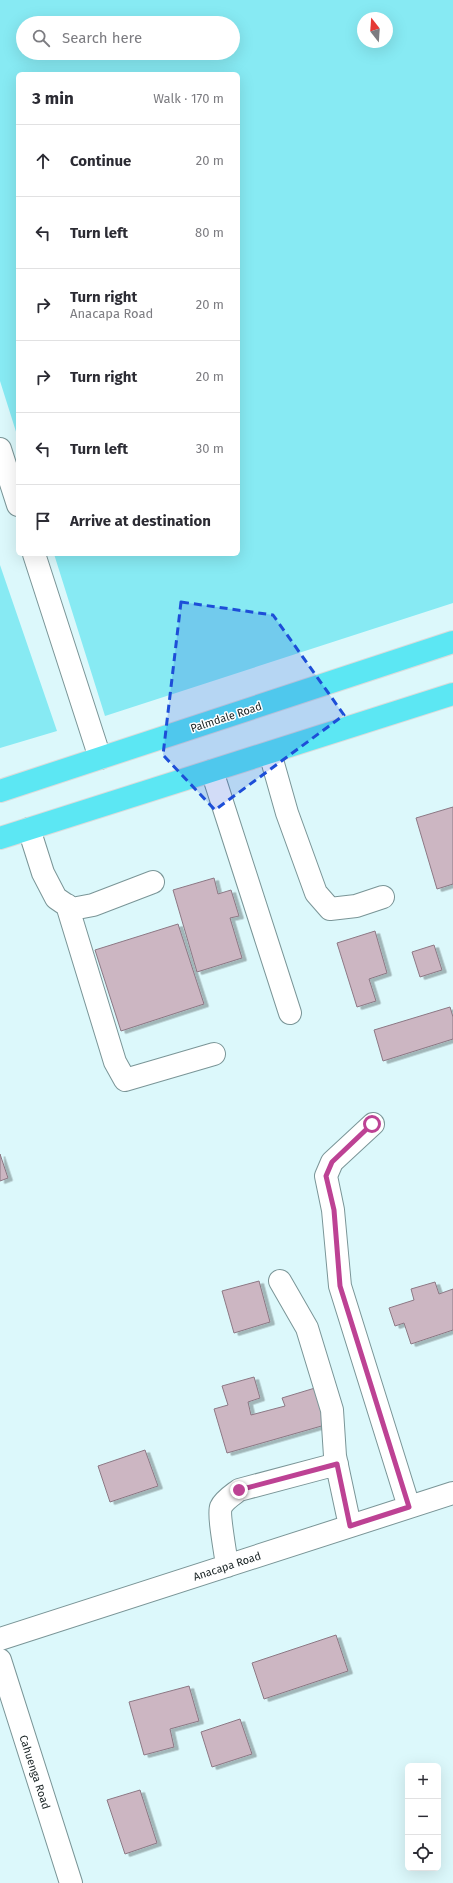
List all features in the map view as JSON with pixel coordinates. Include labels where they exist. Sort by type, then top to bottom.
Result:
[{"type":"highway","name":"Palmdale Road","points":[[0,791],[453,642]]},
{"type":"highway","points":[[0,838],[453,694]]},
{"type":"street","points":[[0,449],[16,499]]},
{"type":"street","points":[[35,556],[100,758]]},
{"type":"street","points":[[270,753],[287,813],[316,893],[330,910],[356,906],[383,897]]},
{"type":"street","points":[[212,771],[290,1013]]},
{"type":"street","points":[[29,829],[43,873],[56,898],[72,909],[93,906],[153,882]]},
{"type":"street","points":[[67,906],[115,1062],[125,1080],[214,1054]]},
{"type":"street","points":[[372,1124],[332,1162],[326,1176],[334,1210],[340,1286],[409,1507]]},
{"type":"street","points":[[280,1281],[307,1328],[332,1410],[337,1464],[350,1526]]},
{"type":"street","points":[[227,1566],[221,1507],[229,1498],[239,1490],[337,1464]]},
{"type":"street","name":"Anacapa Road","points":[[0,1639],[453,1493]]},
{"type":"street","name":"Cahuenga Road","points":[[0,1660],[71,1883]]},
{"type":"highlighted area","points":[[181,602],[273,615],[344,715],[215,810],[163,755]]},
{"type":"shaded area","points":[[0,0],[453,0],[453,603],[105,716],[55,556],[240,556],[240,72],[16,72],[16,432],[0,381]]},
{"type":"shaded area","points":[[0,565],[57,731],[0,748]]},
{"type":"building","points":[[453,807],[453,884],[437,889],[416,818]]},
{"type":"building","points":[[214,878],[218,894],[231,890],[239,916],[230,918],[242,958],[197,972],[173,890]]},
{"type":"building","points":[[178,924],[204,1004],[121,1031],[95,950]]},
{"type":"building","points":[[375,931],[387,973],[369,979],[376,1001],[357,1007],[337,943]]},
{"type":"building","points":[[434,945],[442,970],[420,977],[412,952]]},
{"type":"building","points":[[450,1007],[453,1017],[453,1039],[383,1061],[374,1030]]},
{"type":"building","points":[[0,1154],[8,1178],[0,1181]]},
{"type":"building","points":[[259,1281],[270,1322],[234,1333],[222,1291]]},
{"type":"building","points":[[435,1282],[439,1294],[453,1289],[453,1330],[411,1344],[404,1323],[395,1326],[389,1308],[414,1300],[411,1289]]},
{"type":"building","points":[[254,1377],[260,1398],[248,1402],[251,1415],[285,1406],[282,1398],[315,1388],[325,1425],[227,1453],[214,1409],[228,1405],[222,1386]]},
{"type":"building","points":[[145,1450],[158,1486],[110,1502],[98,1466]]},
{"type":"building","points":[[336,1635],[348,1671],[264,1699],[252,1663]]},
{"type":"building","points":[[189,1686],[199,1721],[170,1729],[174,1747],[144,1755],[129,1702]]},
{"type":"building","points":[[240,1719],[252,1754],[212,1767],[201,1732]]},
{"type":"building","points":[[140,1790],[157,1843],[125,1854],[107,1800]]},
{"type":"route","points":[[239,1490],[337,1464],[350,1526],[409,1507],[340,1286],[334,1210],[326,1176],[332,1162],[372,1124]]}]
